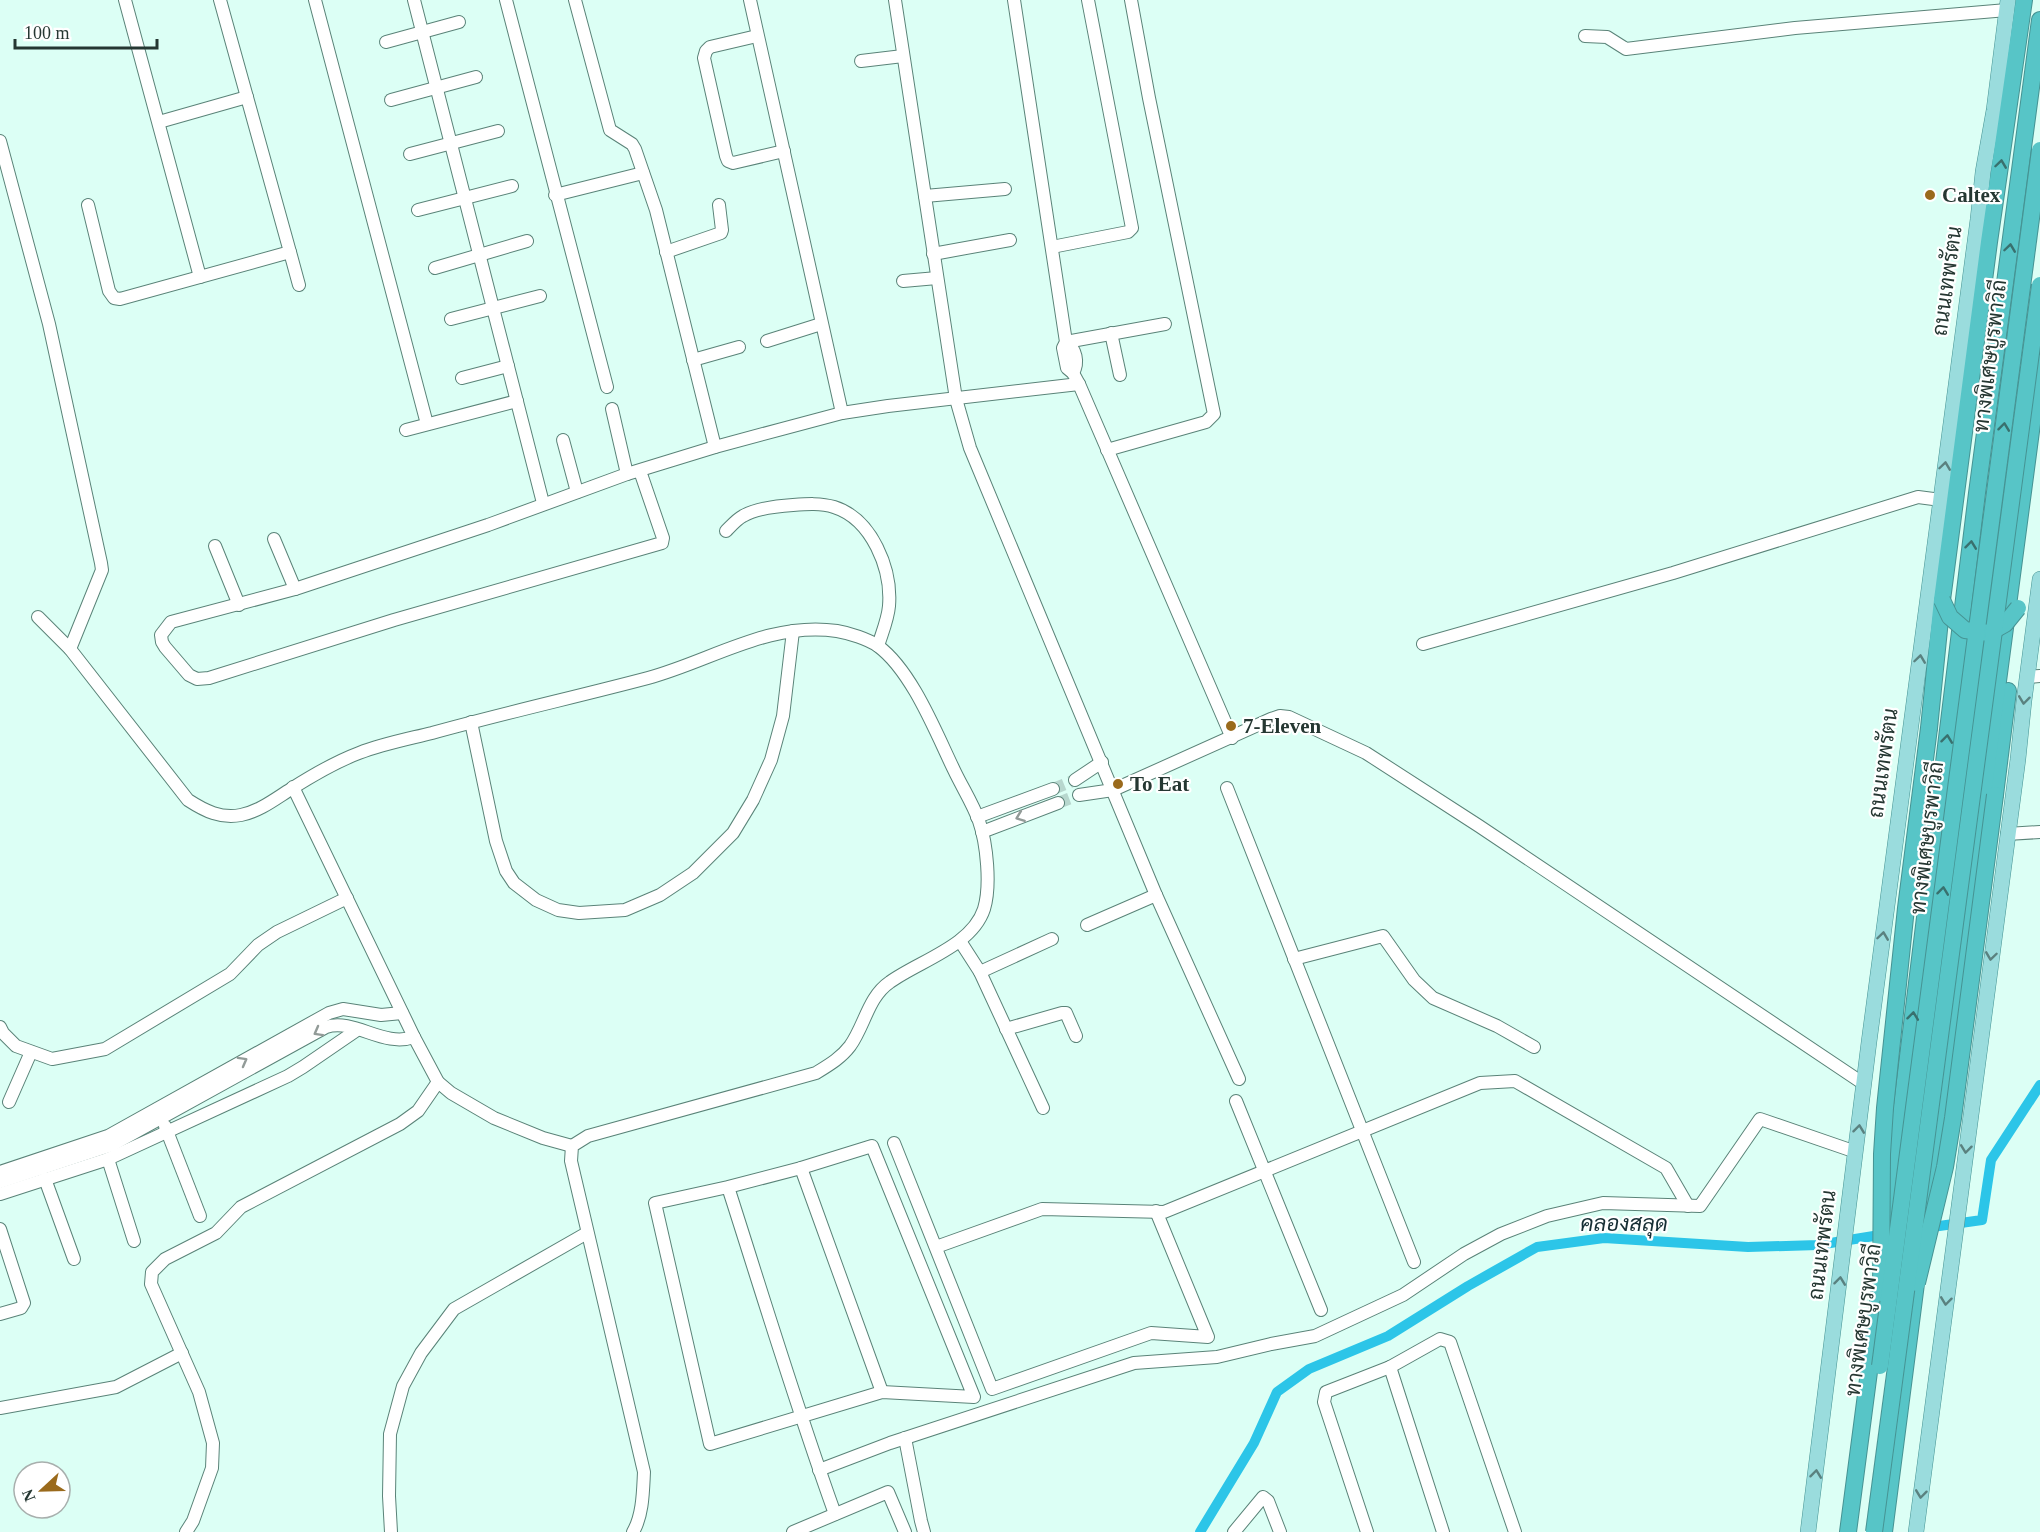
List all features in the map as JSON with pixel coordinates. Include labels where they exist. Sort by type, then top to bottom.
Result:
[{"type":"highway","points":[[1888,1367],[1882,1154],[1885,1108],[1942,600],[1989,242],[2024,0]]},
{"type":"highway","points":[[1848,1532],[1871,1365],[1976,505],[2040,20]]},
{"type":"highway","name":"ทางพิเศษบูรพาวิถี","points":[[1874,1532],[1888,1367],[2040,150]]},
{"type":"highway","name":"ทางพิเศษบูรพาวิถี","points":[[1857,1532],[1888,1367],[2040,285]]},
{"type":"highway","points":[[1884,1532],[2040,363]]},
{"type":"highway","points":[[1888,1367],[1945,1167],[2040,440]]},
{"type":"highway","points":[[1942,600],[1950,617],[1965,630],[1989,633],[2005,624],[2018,608]]},
{"type":"main road","name":"ถนนเทพรัตน","points":[[1808,1532],[1864,1084],[1983,172],[1994,110],[2007,5]]},
{"type":"main road","points":[[1916,1532],[2007,834],[2033,677],[2040,579]]},
{"type":"street","points":[[125,0],[200,277]]},
{"type":"street","points":[[220,0],[299,285]]},
{"type":"street","points":[[315,0],[427,424]]},
{"type":"street","points":[[414,0],[543,503]]},
{"type":"street","points":[[506,0],[555,195],[607,387]]},
{"type":"street","points":[[575,0],[610,130],[632,144],[656,210],[715,447]]},
{"type":"street","points":[[750,0],[842,413]]},
{"type":"street","points":[[895,0],[956,399],[970,448],[1156,895],[1239,1079]]},
{"type":"street","points":[[1014,0],[1066,342],[1063,348],[1067,368],[1076,378],[1232,738]]},
{"type":"street","points":[[1052,247],[1128,232],[1132,228],[1088,0]]},
{"type":"street","points":[[1107,450],[1206,422],[1214,414],[1131,0]]},
{"type":"street","points":[[1585,36],[1607,37],[1626,49],[2007,5]]},
{"type":"street","points":[[386,42],[459,22]]},
{"type":"street","points":[[757,36],[710,47],[704,58],[726,156],[728,161],[734,163],[784,151]]},
{"type":"street","points":[[861,61],[903,56]]},
{"type":"street","points":[[391,100],[476,77]]},
{"type":"street","points":[[159,122],[247,97]]},
{"type":"street","points":[[411,154],[498,131]]},
{"type":"street","points":[[0,141],[49,324],[102,570],[70,649]]},
{"type":"street","points":[[555,195],[643,173]]},
{"type":"street","points":[[418,210],[512,186]]},
{"type":"street","points":[[924,196],[1005,189]]},
{"type":"street","points":[[88,205],[109,291],[114,298],[120,299],[290,252]]},
{"type":"street","points":[[666,252],[721,233],[719,205]]},
{"type":"street","points":[[933,254],[1010,240]]},
{"type":"street","points":[[435,268],[527,241]]},
{"type":"street","points":[[903,281],[937,278]]},
{"type":"street","points":[[451,319],[540,296]]},
{"type":"street","points":[[767,340],[821,324]]},
{"type":"street","points":[[1066,342],[1165,324]]},
{"type":"street","points":[[1111,333],[1120,375]]},
{"type":"street","points":[[693,360],[739,348]]},
{"type":"street","points":[[462,378],[508,366]]},
{"type":"street","points":[[612,409],[634,472],[663,538],[662,543],[394,620],[209,678],[197,679],[189,675],[162,642],[164,630],[171,622],[295,589],[488,525],[543,503],[634,472],[715,447],[842,413],[956,399],[1076,378]]},
{"type":"street","points":[[406,430],[517,401]]},
{"type":"street","points":[[563,440],[577,492]]},
{"type":"street","points":[[1423,644],[1673,573],[1918,496],[1941,500]]},
{"type":"street","points":[[726,531],[742,516],[763,509],[784,506],[824,505],[837,508],[856,519],[875,545],[885,569],[889,591],[889,608],[878,646]]},
{"type":"street","points":[[274,539],[295,589]]},
{"type":"street","points":[[215,546],[239,604]]},
{"type":"street","points":[[38,617],[70,649],[188,800],[206,812],[219,816],[238,816],[257,811],[293,787],[360,753],[471,722],[656,676],[776,633],[839,631],[878,646],[913,687],[982,832],[986,848],[987,895],[983,913],[960,940],[888,983],[874,998],[851,1044],[838,1060],[816,1073],[588,1136],[572,1146],[543,1138],[494,1118],[451,1093],[438,1082],[402,1013],[293,787]]},
{"type":"street","points":[[471,722],[496,841],[506,871],[514,883],[536,900],[558,910],[579,913],[625,910],[660,895],[693,873],[733,833],[753,800],[771,760],[783,716],[793,631]]},
{"type":"street","points":[[1079,795],[1113,790],[1280,716],[1289,717],[1366,753],[1864,1084]]},
{"type":"street","points":[[1075,780],[1102,762]]},
{"type":"street","points":[[1227,788],[1414,1262]]},
{"type":"street","points":[[977,818],[1053,789]]},
{"type":"street","points":[[982,832],[1058,803]]},
{"type":"street","points":[[2007,834],[2040,832]]},
{"type":"street","points":[[1088,925],[1156,895]]},
{"type":"street","points":[[0,1028],[16,1046],[52,1059],[79,1056],[105,1049],[230,974],[258,945],[277,933],[347,898]]},
{"type":"street","points":[[1294,959],[1383,936],[1414,980],[1433,998],[1497,1026],[1534,1047]]},
{"type":"street","points":[[980,972],[1052,939]]},
{"type":"street","points":[[960,940],[980,972],[1043,1108]]},
{"type":"street","points":[[0,1194],[37,1173],[112,1145],[160,1113],[329,1013],[343,1009],[381,1015],[402,1013]]},
{"type":"street","points":[[1006,1029],[1066,1013],[1076,1036]]},
{"type":"street","points":[[160,1113],[247,1071],[326,1027],[339,1025],[394,1041],[404,1041],[414,1037]]},
{"type":"street","points":[[0,1182],[108,1159],[303,1067],[357,1030]]},
{"type":"street","points":[[9,1102],[31,1052]]},
{"type":"street","points":[[247,1071],[255,1091]]},
{"type":"street","points":[[936,1247],[1042,1209],[1164,1212],[1480,1083],[1515,1081],[1666,1168],[1688,1206]]},
{"type":"street","points":[[186,1532],[193,1521],[212,1468],[213,1443],[199,1392],[151,1284],[152,1272],[165,1260],[209,1238],[241,1207],[400,1124],[418,1111],[438,1082]]},
{"type":"street","points":[[1236,1101],[1321,1310]]},
{"type":"street","points":[[160,1113],[200,1216]]},
{"type":"street","points":[[819,1470],[905,1438],[1134,1363],[1217,1357],[1315,1336],[1403,1295],[1464,1254],[1501,1234],[1547,1216],[1603,1203],[1700,1206],[1760,1119],[1856,1152]]},
{"type":"street","points":[[894,1143],[992,1389],[1151,1333],[1208,1337],[1156,1211]]},
{"type":"street","points":[[572,1146],[572,1161],[587,1233],[644,1472],[643,1498],[633,1532]]},
{"type":"street","points":[[872,1146],[974,1397],[882,1392],[710,1444],[656,1203],[728,1187],[872,1146]]},
{"type":"street","points":[[108,1159],[134,1242]]},
{"type":"street","points":[[801,1168],[882,1392]]},
{"type":"street","points":[[0,1172],[37,1173]]},
{"type":"street","points":[[37,1173],[74,1259]]},
{"type":"street","points":[[728,1187],[835,1514]]},
{"type":"street","points":[[0,1229],[4,1253],[24,1303],[21,1308],[0,1314]]},
{"type":"street","points":[[391,1532],[390,1434],[403,1386],[421,1353],[454,1309],[587,1233]]},
{"type":"street","points":[[1367,1532],[1324,1402],[1324,1396],[1326,1392],[1390,1367],[1440,1339],[1450,1342],[1515,1532]]},
{"type":"street","points":[[0,1408],[116,1387],[182,1353]]},
{"type":"street","points":[[1390,1367],[1443,1532]]},
{"type":"street","points":[[905,1438],[924,1532]]},
{"type":"street","points":[[793,1532],[814,1528],[835,1514],[888,1492],[905,1532]]},
{"type":"street","points":[[1234,1532],[1263,1497],[1268,1501],[1280,1532]]},
{"type":"waterway","name":"คลองสลุด","points":[[1925,1228],[1982,1220],[1991,1160],[2040,1085]]},
{"type":"waterway","name":"คลองสลุด","points":[[1200,1532],[1254,1443],[1277,1392],[1309,1369],[1388,1336],[1468,1286],[1537,1247],[1604,1238],[1748,1247],[1818,1245],[1886,1234]]},
{"type":"tunnel","points":[[1053,789],[1075,780]]},
{"type":"tunnel","points":[[1058,803],[1079,795]]},
{"type":"place","name":"Caltex","points":[[1930,195]]},
{"type":"place","name":"7-Eleven","points":[[1231,726]]},
{"type":"place","name":"To Eat","points":[[1118,784]]}]
